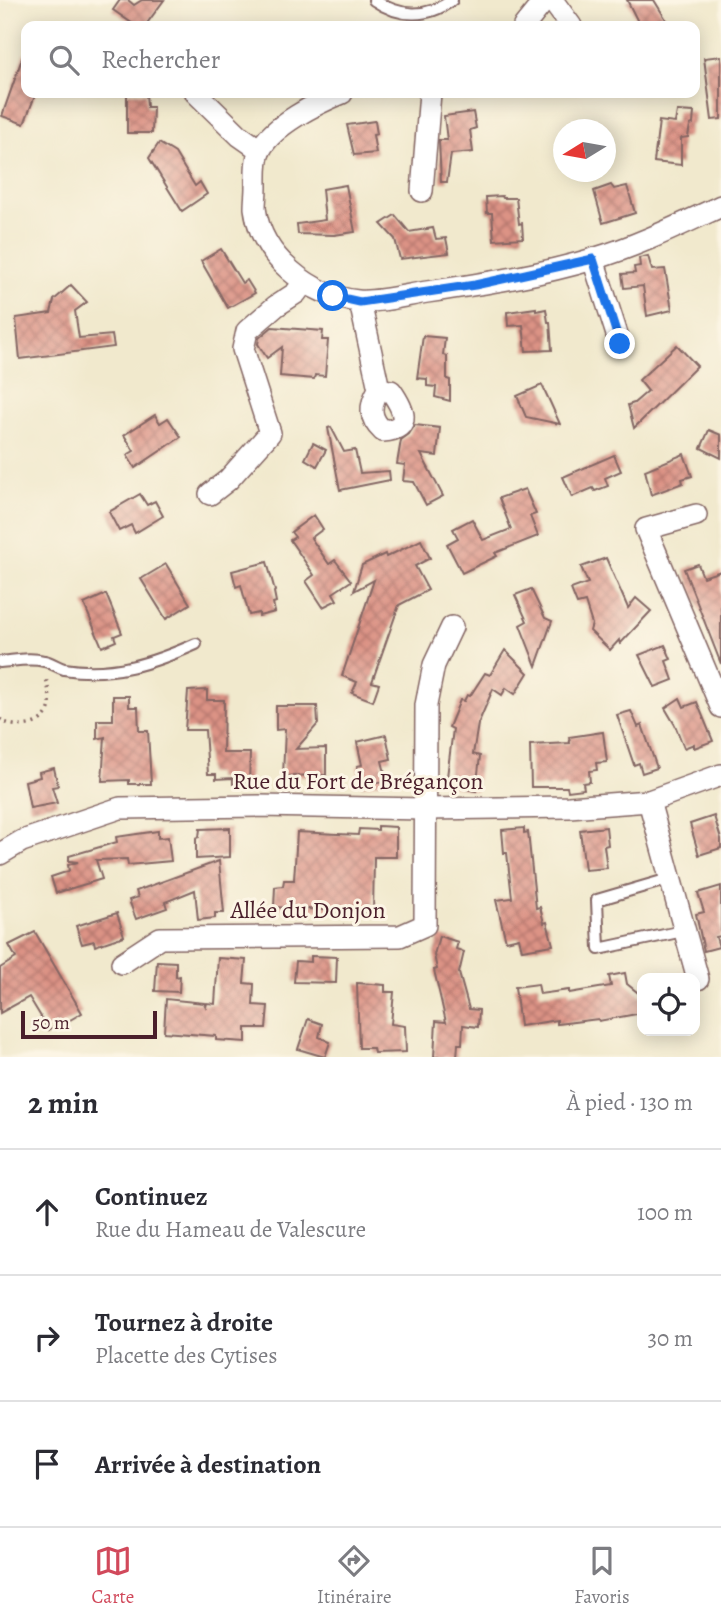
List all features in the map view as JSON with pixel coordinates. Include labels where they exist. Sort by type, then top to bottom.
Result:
[{"type":"street","points":[[528,21],[545,0]]},
{"type":"street","points":[[552,0],[567,21]]},
{"type":"street","points":[[201,98],[240,136],[260,150]]},
{"type":"street","points":[[329,98],[313,104],[278,130],[260,150],[255,209],[269,247],[286,267],[304,282],[333,296],[360,302],[475,285],[593,259],[721,205]]},
{"type":"street","points":[[422,191],[430,98]]},
{"type":"street","points":[[593,259],[620,344]]},
{"type":"street","points":[[210,494],[228,480],[270,433],[243,349],[247,331],[296,293],[304,282]]},
{"type":"street","points":[[360,302],[379,389]]},
{"type":"street","points":[[696,515],[646,529],[721,707]]},
{"type":"street","points":[[425,809],[426,705],[434,665],[452,627]]},
{"type":"street","name":"Rue du Fort de Brégançon","points":[[0,854],[22,841],[120,808],[569,807],[649,801],[721,775]]},
{"type":"street","points":[[649,801],[696,973]]},
{"type":"street","name":"Allée du Donjon","points":[[122,963],[160,938],[400,936],[425,925],[425,809]]},
{"type":"lane","points":[[373,0],[407,14],[439,10],[452,0]]},
{"type":"lane","points":[[0,662],[44,661],[62,668],[118,670],[154,663],[196,644]]},
{"type":"lane","points":[[669,879],[597,900],[598,949],[683,931]]},
{"type":"path","points":[[0,719],[16,726],[32,725],[45,716],[50,704],[44,661]]},
{"type":"building","points":[[120,0],[128,0],[134,5],[142,0],[164,0],[149,21],[129,21],[113,10]]},
{"type":"building","points":[[627,0],[654,0],[667,21],[638,21]]},
{"type":"building","points":[[721,56],[721,119],[712,120],[704,58]]},
{"type":"building","points":[[21,62],[21,98],[34,98],[24,124],[2,116]]},
{"type":"building","points":[[127,98],[146,98],[147,107],[153,107],[152,133],[127,133]]},
{"type":"building","points":[[677,111],[694,112],[688,137],[681,138],[681,165],[654,162],[659,121],[675,123]]},
{"type":"building","points":[[473,112],[476,128],[470,130],[473,152],[451,154],[447,182],[441,182],[439,140],[447,140],[444,116]]},
{"type":"building","points":[[375,121],[377,134],[373,135],[376,153],[354,155],[347,125]]},
{"type":"building","points":[[159,143],[175,153],[195,186],[200,182],[207,194],[182,211],[149,158]]},
{"type":"building","points":[[346,185],[355,232],[334,235],[298,234],[297,224],[325,220],[322,189]]},
{"type":"building","points":[[611,185],[614,189],[627,186],[635,213],[603,223],[594,191]]},
{"type":"building","points":[[486,197],[516,198],[523,238],[494,240],[492,213],[487,213]]},
{"type":"building","points":[[395,215],[409,232],[433,228],[436,239],[446,238],[449,253],[400,259],[395,239],[381,224]]},
{"type":"building","points":[[221,249],[242,283],[247,280],[255,293],[228,308],[201,261]]},
{"type":"building","points":[[648,256],[652,270],[665,269],[672,310],[647,316],[643,286],[624,288],[622,274],[635,273],[634,267],[640,266],[639,258]]},
{"type":"building","points":[[71,285],[87,302],[75,311],[79,338],[112,335],[114,347],[20,359],[16,318],[51,313],[54,300]]},
{"type":"building","points":[[536,308],[536,311],[546,309],[552,350],[526,351],[523,325],[508,326],[507,312]]},
{"type":"building","points":[[272,327],[323,331],[322,340],[328,340],[325,376],[315,375],[314,379],[280,376],[282,347],[267,358],[258,344],[259,338]]},
{"type":"building","points":[[423,336],[445,338],[443,355],[447,356],[450,401],[435,397],[436,387],[427,386],[427,379],[417,378]]},
{"type":"building","points":[[677,345],[697,366],[634,428],[628,405],[648,391],[639,380]]},
{"type":"building","points":[[542,385],[560,424],[526,417],[517,396]]},
{"type":"building","points":[[155,415],[160,423],[168,418],[181,437],[135,468],[127,455],[134,451],[124,435]]},
{"type":"building","points":[[415,425],[440,428],[437,456],[421,454],[443,496],[426,505],[414,482],[403,481],[405,465],[397,464],[401,440]]},
{"type":"building","points":[[331,427],[344,452],[355,450],[360,473],[389,471],[390,480],[340,490],[328,428]]},
{"type":"building","points":[[709,430],[721,435],[721,458],[701,448]]},
{"type":"building","points":[[313,443],[326,450],[317,466],[305,459]]},
{"type":"building","points":[[684,454],[692,476],[682,479],[683,483],[651,495],[645,470]]},
{"type":"building","points":[[614,455],[621,471],[605,478],[608,486],[595,491],[593,488],[572,497],[563,477]]},
{"type":"building","points":[[525,489],[536,514],[530,516],[538,536],[495,553],[497,556],[462,573],[447,544],[458,538],[453,529],[472,519],[483,540],[511,529],[499,498]]},
{"type":"building","points":[[140,494],[147,505],[155,501],[163,516],[135,533],[131,525],[119,531],[109,512]]},
{"type":"building","points":[[314,515],[323,529],[311,538],[329,564],[335,560],[351,581],[333,593],[337,600],[323,607],[306,581],[314,575],[290,540],[295,537],[291,532]]},
{"type":"building","points":[[421,540],[430,558],[415,566],[428,590],[399,605],[372,682],[379,684],[373,701],[352,693],[357,682],[342,676],[374,580],[354,591],[362,565]]},
{"type":"building","points":[[606,558],[628,608],[636,598],[651,611],[620,644],[619,640],[610,650],[590,631],[592,624],[585,602],[577,604],[571,589],[588,583],[581,567]]},
{"type":"building","points":[[267,562],[275,591],[275,612],[259,616],[259,613],[249,615],[241,585],[236,587],[232,571]]},
{"type":"building","points":[[166,564],[190,604],[166,619],[141,579]]},
{"type":"building","points":[[698,564],[703,577],[721,571],[721,664],[684,569]]},
{"type":"building","points":[[531,589],[545,618],[552,621],[536,666],[520,625],[527,621],[515,595]]},
{"type":"building","points":[[106,594],[122,633],[114,636],[116,641],[102,647],[84,604]]},
{"type":"building","points":[[665,645],[671,659],[666,661],[673,680],[655,687],[639,655]]},
{"type":"building","points":[[505,650],[528,673],[515,694],[506,688],[502,695],[493,689],[478,724],[473,754],[480,756],[476,791],[446,785],[453,729],[449,727],[460,700],[464,701],[467,695],[470,696],[485,673],[490,675]]},
{"type":"building","points":[[207,690],[207,700],[224,700],[223,753],[250,753],[249,783],[233,784],[233,778],[216,779],[216,774],[208,774],[205,730],[185,730],[188,691]]},
{"type":"building","points":[[113,696],[129,696],[129,707],[138,707],[139,731],[148,731],[151,784],[129,784],[129,780],[102,781],[105,737],[97,739],[97,720],[113,720]]},
{"type":"building","points":[[680,698],[684,707],[697,702],[713,741],[694,748],[694,744],[684,748],[665,708]]},
{"type":"building","points":[[276,706],[317,706],[318,724],[296,749],[326,748],[326,775],[283,776],[285,729],[276,730]]},
{"type":"building","points":[[631,711],[638,727],[642,725],[657,768],[642,773],[639,763],[634,765],[617,715]]},
{"type":"building","points":[[603,732],[607,762],[596,763],[597,770],[589,771],[590,782],[583,783],[584,789],[568,791],[567,787],[531,787],[530,745],[570,743],[569,737]]},
{"type":"building","points":[[386,735],[391,759],[382,761],[387,781],[362,786],[357,766],[362,765],[357,742]]},
{"type":"building","points":[[54,768],[58,786],[52,787],[57,803],[30,808],[25,781],[40,777],[39,772]]},
{"type":"building","points":[[714,816],[721,848],[699,855],[690,824]]},
{"type":"building","points":[[378,826],[396,827],[396,857],[374,857],[373,913],[274,907],[275,887],[283,886],[284,880],[294,880],[297,832],[358,835],[359,829],[378,830]]},
{"type":"building","points":[[606,827],[608,845],[604,846],[607,868],[585,870],[580,830]]},
{"type":"building","points":[[230,828],[230,857],[196,859],[196,838],[199,837],[200,829]]},
{"type":"building","points":[[524,828],[524,833],[528,832],[536,908],[540,907],[544,923],[547,922],[553,945],[522,950],[519,938],[506,941],[496,900],[512,898],[502,830]]},
{"type":"building","points":[[158,831],[158,838],[168,837],[171,861],[128,865],[127,859],[96,860],[102,879],[56,893],[51,877],[69,871],[68,865],[78,862],[69,861],[69,856],[117,842],[116,837]]},
{"type":"building","points":[[219,861],[224,913],[215,913],[215,918],[198,920],[195,890],[165,902],[167,908],[136,919],[129,900],[138,897],[136,891]]},
{"type":"building","points":[[721,886],[721,936],[716,937],[719,947],[704,951],[696,914],[704,912],[698,893]]},
{"type":"building","points":[[117,913],[124,936],[95,946],[94,941],[82,944],[76,926]]},
{"type":"building","points":[[35,932],[82,1013],[49,1030],[29,997],[0,1013],[0,968],[16,958],[9,945]]},
{"type":"building","points":[[439,936],[458,942],[456,949],[464,952],[459,973],[469,1009],[479,1010],[478,1027],[463,1025],[462,1044],[458,1044],[457,1057],[434,1057],[436,1021],[446,1022],[434,970],[437,969],[434,955]]},
{"type":"building","points":[[311,956],[337,957],[336,983],[294,982],[296,961],[311,962]]},
{"type":"building","points":[[218,958],[246,960],[244,983],[254,984],[253,1005],[268,1006],[266,1028],[246,1028],[246,1042],[216,1040],[216,1036],[164,1032],[166,999],[204,1003],[206,1007],[207,1003],[215,1004]]},
{"type":"building","points":[[157,961],[176,962],[176,977],[180,976],[179,992],[155,991]]},
{"type":"building","points":[[625,973],[627,984],[637,992],[637,1014],[599,1021],[557,1024],[557,1020],[520,1026],[515,987],[538,984],[540,994],[569,990],[569,993],[611,986],[609,976]]},
{"type":"building","points":[[357,983],[385,985],[385,992],[394,992],[391,1024],[405,1026],[406,1052],[374,1053],[373,1048],[359,1048]]},
{"type":"building","points":[[308,1019],[322,1024],[319,1037],[330,1042],[325,1057],[298,1049]]},
{"type":"route","points":[[333,296],[360,302],[475,285],[593,259],[620,344]]}]
